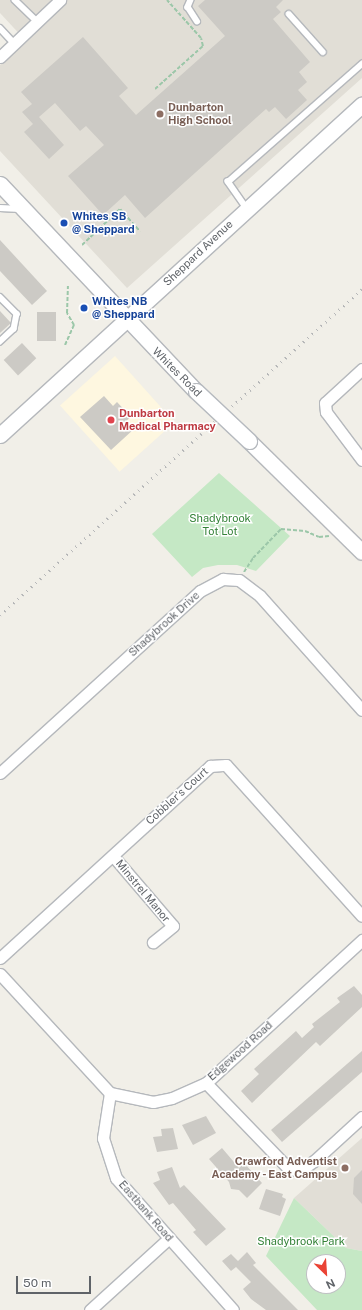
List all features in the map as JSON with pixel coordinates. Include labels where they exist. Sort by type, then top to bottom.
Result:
[{"type":"main road","name":"Sheppard Avenue","points":[[0,435],[246,208],[362,105]]},
{"type":"main road","name":"Whites Road","points":[[0,184],[126,320],[196,391],[362,552]]},
{"type":"street","points":[[0,57],[60,0]]},
{"type":"street","points":[[362,369],[325,403],[326,412],[362,460]]},
{"type":"street","name":"Shadybrook Drive","points":[[0,773],[200,591],[223,579],[239,580]]},
{"type":"street","points":[[239,580],[260,596],[362,710]]},
{"type":"street","name":"Cobbler's Court","points":[[0,958],[210,766],[226,765],[362,916]]},
{"type":"street","name":"Minstrel Manor","points":[[113,856],[173,926],[153,942]]},
{"type":"street","name":"Edgewood Road","points":[[110,1093],[153,1102],[172,1098],[206,1083],[362,940]]},
{"type":"street","points":[[0,974],[110,1093]]},
{"type":"street","points":[[206,1083],[289,1169],[302,1170],[362,1118]]},
{"type":"street","name":"Eastbank Road","points":[[110,1093],[103,1138],[116,1178],[233,1310]]},
{"type":"street","points":[[90,1310],[169,1238]]},
{"type":"lane","points":[[15,0],[37,21]]},
{"type":"lane","points":[[191,0],[188,7],[197,21]]},
{"type":"lane","points":[[289,14],[322,52]]},
{"type":"lane","points":[[0,28],[14,43]]},
{"type":"lane","points":[[246,208],[228,182],[362,64]]},
{"type":"lane","points":[[0,208],[23,209]]},
{"type":"lane","points":[[0,297],[17,314],[14,329],[0,342]]},
{"type":"path","points":[[155,89],[203,46],[201,38],[167,0]]},
{"type":"path","points":[[82,246],[120,209],[140,231]]},
{"type":"path","points":[[65,345],[74,325],[66,313],[68,286]]},
{"type":"path","points":[[239,580],[253,558],[281,529],[305,531],[319,537],[343,534]]},
{"type":"shaded area","name":"Dunbarton High School","points":[[0,0],[362,0],[362,78],[127,288],[0,151],[0,65],[26,41],[0,13]]},
{"type":"shaded area","points":[[115,356],[175,422],[120,472],[60,406]]},
{"type":"shaded area","name":"Crawford Adventist Academy - East Campus","points":[[362,1138],[362,1251],[346,1248],[294,1198]]},
{"type":"green space","name":"Shadybrook Tot Lot","points":[[219,473],[290,536],[256,571],[237,565],[218,565],[203,568],[192,577],[152,534]]},
{"type":"green space","name":"Shadybrook Park","points":[[294,1198],[346,1248],[362,1251],[362,1310],[317,1310],[266,1256]]},
{"type":"building","points":[[205,0],[283,0],[276,7],[281,12],[273,19],[310,62],[299,72],[307,82],[298,90],[307,100],[286,119],[275,107],[269,112],[266,109],[145,218],[125,195],[103,215],[68,176],[104,145],[86,126],[80,131],[55,103],[39,117],[64,145],[49,159],[24,132],[33,124],[22,112],[32,104],[21,92],[83,37],[128,88],[119,96],[136,115],[225,36],[198,6]]},
{"type":"building","points":[[0,240],[47,291],[32,305],[0,271]]},
{"type":"building","points":[[0,311],[11,323],[0,333]]},
{"type":"building","points":[[37,312],[56,312],[56,341],[37,341]]},
{"type":"building","points":[[22,343],[36,358],[18,375],[4,360]]},
{"type":"building","points":[[104,396],[113,406],[117,402],[131,417],[126,421],[134,429],[111,450],[80,417]]},
{"type":"building","points":[[354,986],[362,995],[362,1007],[320,1046],[316,1042],[252,1103],[241,1091],[259,1074],[254,1069],[296,1031],[302,1038],[314,1027],[312,1024],[340,1002],[337,998]]},
{"type":"building","points":[[362,1051],[362,1072],[282,1142],[271,1130]]},
{"type":"building","points":[[206,1116],[216,1133],[193,1145],[182,1125]]},
{"type":"building","points":[[173,1128],[178,1149],[157,1152],[153,1137],[162,1136],[161,1129]]},
{"type":"building","points":[[222,1148],[239,1168],[244,1163],[262,1183],[247,1198],[239,1190],[231,1189],[229,1182],[209,1159]]},
{"type":"building","points":[[172,1167],[180,1188],[184,1185],[226,1229],[206,1246],[193,1232],[196,1230],[173,1203],[169,1205],[153,1183],[160,1180],[157,1172]]},
{"type":"building","points":[[362,1170],[362,1204],[353,1194],[354,1178]]},
{"type":"building","points":[[266,1189],[283,1194],[282,1197],[286,1199],[280,1216],[259,1209]]},
{"type":"building","points":[[247,1252],[256,1263],[253,1265],[298,1310],[266,1310],[251,1299],[243,1289],[251,1282],[236,1267],[231,1271],[222,1261],[231,1254],[238,1261]]},
{"type":"railway","points":[[0,615],[362,289]]},
{"type":"place","name":"Dunbarton High School","points":[[160,114]]},
{"type":"place","name":"Whites SB @ Sheppard","points":[[64,223]]},
{"type":"place","name":"Whites NB @ Sheppard","points":[[84,308]]},
{"type":"place","name":"Dunbarton Medical Pharmacy","points":[[111,420]]},
{"type":"place","name":"Crawford Adventist Academy - East Campus","points":[[345,1168]]}]
